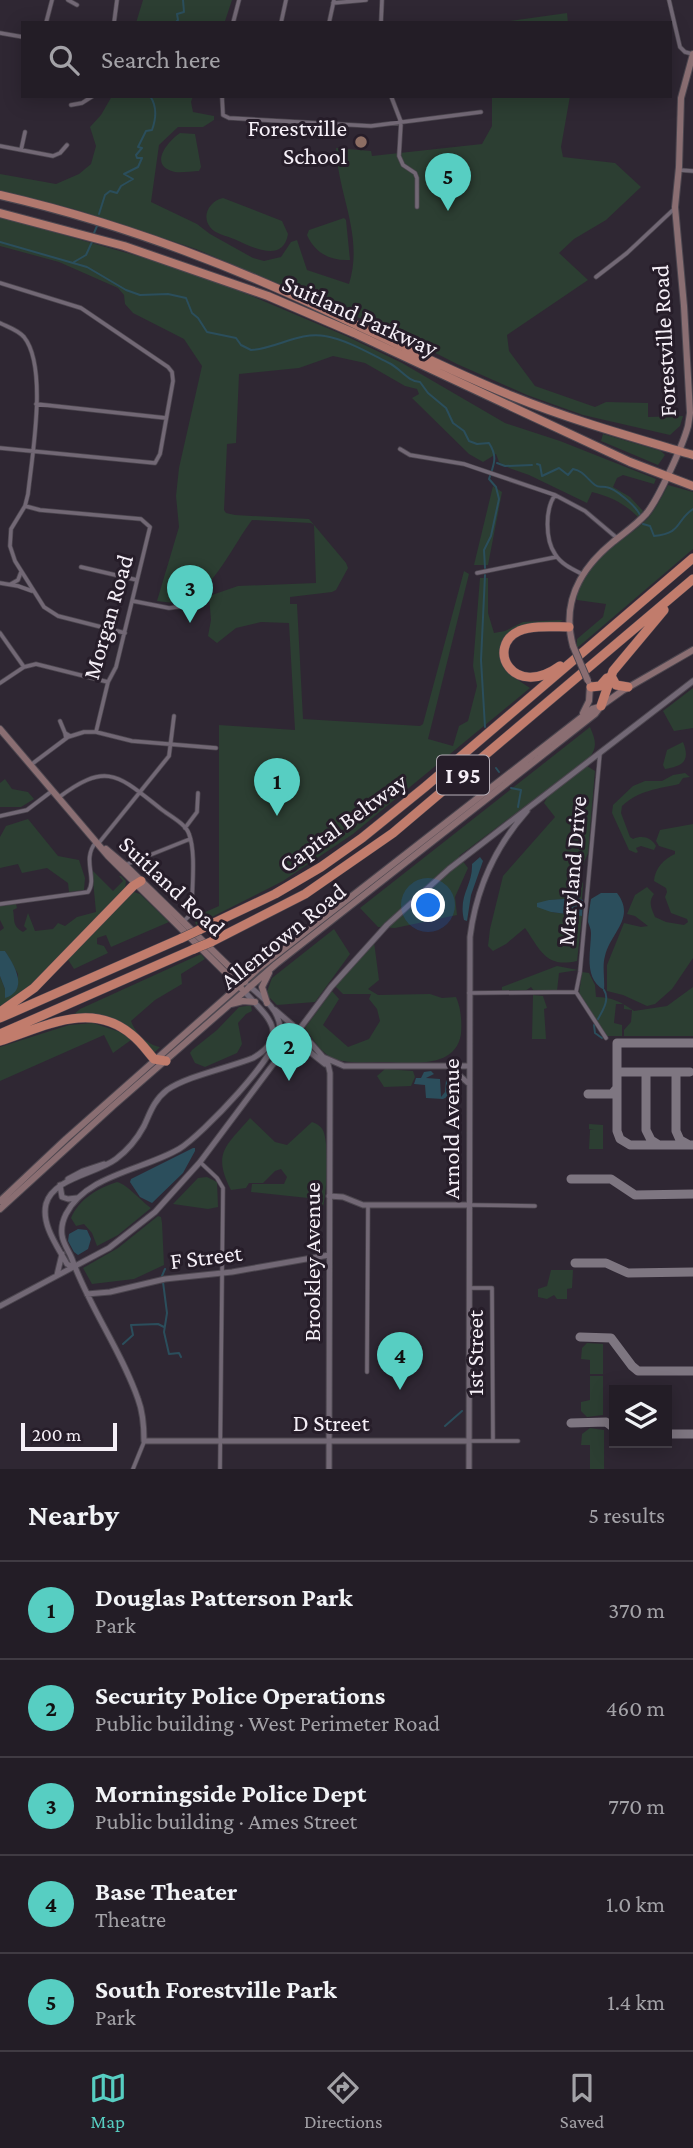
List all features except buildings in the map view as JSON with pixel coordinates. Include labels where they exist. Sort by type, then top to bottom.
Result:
[{"type":"highway","name":"Suitland Parkway","points":[[0,195],[108,225],[197,255],[283,291],[506,393],[571,418],[693,455]]},
{"type":"highway","name":"Suitland Parkway","points":[[0,213],[146,253],[278,300],[693,486]]},
{"type":"highway","name":"Capital Beltway","points":[[0,1018],[200,930],[286,887],[362,838],[693,558]]},
{"type":"highway","name":"Capital Beltway","points":[[0,1034],[211,942],[305,894],[393,833],[693,579]]},
{"type":"highway","points":[[590,685],[600,686],[612,674],[654,621],[693,579]]},
{"type":"highway","points":[[569,627],[530,628],[516,632],[505,648],[509,667],[522,677],[538,677],[588,648]]},
{"type":"highway","points":[[612,674],[616,685],[628,687]]},
{"type":"highway","points":[[601,706],[612,674]]},
{"type":"highway","points":[[0,1012],[29,993],[138,882]]},
{"type":"highway","points":[[0,1041],[60,1020],[91,1017],[124,1029],[154,1059],[166,1061]]},
{"type":"main road","name":"Forestville Road","points":[[601,706],[573,646],[569,627],[570,603],[582,573],[597,555],[648,512],[688,429],[690,413],[676,207],[681,98],[693,54]]},
{"type":"main road","name":"Allentown Road","points":[[465,812],[592,709],[693,650]]},
{"type":"main road","points":[[578,720],[589,701],[590,685]]},
{"type":"main road","name":"Allentown Road","points":[[0,1209],[223,1009],[257,970],[332,916],[595,714],[601,706]]},
{"type":"main road","name":"Suitland Road","points":[[0,729],[97,843],[183,922],[235,973],[244,986]]},
{"type":"main road","name":"Suitland Road","points":[[97,843],[125,865],[138,882],[226,972],[244,986]]},
{"type":"main road","name":"Allentown Road","points":[[0,1201],[154,1059],[228,995],[276,964],[332,916]]},
{"type":"main road","points":[[267,1003],[262,987],[276,964]]},
{"type":"main road","points":[[235,973],[245,974],[257,970]]},
{"type":"main road","points":[[226,972],[230,983],[228,995]]},
{"type":"main road","points":[[223,1009],[241,1001],[255,1002]]},
{"type":"street","points":[[47,21],[52,0]]},
{"type":"street","points":[[68,0],[77,5]]},
{"type":"street","points":[[114,21],[117,0]]},
{"type":"street","points":[[234,21],[239,0]]},
{"type":"street","points":[[281,21],[286,0]]},
{"type":"street","points":[[329,21],[333,1],[366,0]]},
{"type":"street","points":[[380,21],[382,0]]},
{"type":"street","points":[[669,0],[680,47],[693,54]]},
{"type":"street","points":[[0,33],[21,37]]},
{"type":"street","points":[[71,104],[82,103],[90,98]]},
{"type":"street","points":[[222,98],[223,115],[226,118],[363,125],[481,112]]},
{"type":"street","points":[[392,98],[401,122],[399,156],[417,178],[416,207]]},
{"type":"street","points":[[21,150],[25,132]]},
{"type":"street","points":[[0,146],[53,156],[67,145]]},
{"type":"street","points":[[679,170],[693,171]]},
{"type":"street","points":[[596,277],[624,256],[676,207]]},
{"type":"street","points":[[0,284],[81,308],[168,367],[173,381],[159,459],[152,463],[0,448]]},
{"type":"street","points":[[0,323],[22,335],[36,375],[28,494],[25,506],[10,534],[11,552],[34,592],[51,614],[125,633]]},
{"type":"street","points":[[36,404],[166,418]]},
{"type":"street","points":[[400,449],[410,456],[454,462],[555,495],[585,511],[617,538]]},
{"type":"street","points":[[555,495],[549,503],[548,512],[551,548],[564,564],[582,573]]},
{"type":"street","name":"Morgan Road","points":[[25,506],[40,510],[138,519],[146,521],[150,529],[116,667],[108,682],[96,732]]},
{"type":"street","points":[[477,573],[556,557]]},
{"type":"street","points":[[82,568],[137,580]]},
{"type":"street","points":[[9,584],[19,580],[21,571]]},
{"type":"street","points":[[0,583],[34,592]]},
{"type":"street","points":[[133,601],[169,608],[201,604]]},
{"type":"street","points":[[0,633],[24,667]]},
{"type":"street","points":[[0,683],[24,667],[39,664],[108,682]]},
{"type":"street","points":[[0,1306],[109,1248],[144,1222],[167,1201],[200,1162],[331,987],[387,925],[486,840],[693,681]]},
{"type":"street","points":[[0,904],[88,892],[91,885],[89,854],[169,756],[174,716]]},
{"type":"street","points":[[60,722],[68,737]]},
{"type":"street","points":[[30,765],[68,737],[96,732],[127,740],[216,748]]},
{"type":"street","name":"Maryland Drive","points":[[576,992],[600,753]]},
{"type":"street","points":[[58,798],[84,779],[103,775],[122,780],[185,828],[190,839],[192,909],[183,922]]},
{"type":"street","points":[[0,816],[27,810],[52,791]]},
{"type":"street","points":[[185,828],[197,812],[198,793]]},
{"type":"street","name":"Arnold Avenue","points":[[469,1469],[469,946],[475,908],[484,879],[500,846],[532,807]]},
{"type":"street","points":[[125,865],[190,839]]},
{"type":"street","points":[[486,840],[500,846]]},
{"type":"street","points":[[73,1267],[67,1264],[50,1230],[45,1214],[48,1198],[62,1184],[107,1164],[134,1142],[153,1104],[163,1093],[181,1083],[261,1053],[272,1036],[272,1024],[269,1016],[244,986]]},
{"type":"street","points":[[244,986],[298,1030],[323,1056],[341,1065],[468,1066]]},
{"type":"street","points":[[469,993],[576,992],[606,1038]]},
{"type":"street","points":[[133,1469],[144,1441],[143,1417],[137,1394],[73,1267],[73,1261],[63,1241],[62,1228],[66,1214],[77,1198],[95,1185],[174,1152],[205,1128],[231,1102],[276,1042],[280,1027],[274,1009]]},
{"type":"street","points":[[292,1038],[323,1061],[329,1071]]},
{"type":"street","points":[[323,1056],[329,1071]]},
{"type":"street","points":[[329,1071],[341,1065]]},
{"type":"street","points":[[329,1082],[335,1069],[341,1065]]},
{"type":"street","points":[[449,1066],[468,1083]]},
{"type":"street","name":"Brookley Avenue","points":[[329,1071],[329,1469]]},
{"type":"street","points":[[200,1162],[220,1180],[223,1188],[220,1469]]},
{"type":"street","points":[[62,1184],[62,1197],[77,1198]]},
{"type":"street","points":[[329,1196],[343,1197],[368,1205],[535,1206]]},
{"type":"street","points":[[367,1372],[368,1205]]},
{"type":"street","points":[[57,1276],[62,1254]]},
{"type":"street","name":"F Street","points":[[87,1294],[110,1292],[173,1278],[329,1255]]},
{"type":"street","name":"1st Street","points":[[468,1288],[492,1288],[493,1441]]},
{"type":"street","name":"D Street","points":[[144,1441],[518,1441]]},
{"type":"green space","points":[[143,0],[232,0],[225,21],[137,21]]},
{"type":"green space","points":[[567,13],[568,21],[509,21]]},
{"type":"green space","points":[[111,98],[192,98],[193,112],[214,116],[214,120],[203,127],[178,127],[159,145],[151,202],[197,224],[253,258],[264,261],[281,257],[291,242],[297,240],[307,270],[349,284],[354,249],[336,148],[371,151],[372,156],[482,144],[492,126],[492,98],[570,98],[561,147],[563,157],[615,163],[641,187],[606,220],[574,239],[559,253],[588,280],[507,335],[509,351],[535,386],[595,407],[606,402],[648,403],[648,417],[683,416],[680,426],[670,435],[583,415],[527,395],[402,336],[196,249],[74,209],[0,191],[0,174],[56,184],[79,174],[91,164],[96,146],[90,127]]},
{"type":"green space","points":[[180,133],[195,134],[201,167],[199,171],[175,172],[162,164],[162,153]]},
{"type":"green space","points":[[223,198],[282,221],[288,234],[285,243],[280,249],[266,251],[215,231],[207,222],[207,213],[211,205]]},
{"type":"green space","points":[[0,217],[180,268],[254,297],[402,363],[505,423],[560,441],[656,479],[654,484],[623,475],[617,478],[613,487],[630,497],[643,511],[638,517],[617,501],[592,492],[587,503],[509,468],[499,462],[496,454],[483,462],[469,454],[412,398],[419,394],[417,389],[405,386],[365,363],[333,356],[299,368],[239,374],[236,443],[227,444],[224,510],[235,515],[309,519],[346,563],[348,568],[336,590],[332,592],[290,597],[290,604],[297,604],[303,719],[420,726],[423,724],[464,571],[469,574],[428,739],[453,746],[459,726],[468,721],[477,686],[473,666],[480,578],[488,578],[488,613],[494,633],[523,622],[563,620],[558,623],[524,624],[514,629],[506,639],[501,654],[504,666],[530,688],[353,834],[283,881],[196,925],[194,917],[219,906],[219,725],[295,730],[289,623],[261,622],[236,628],[217,643],[208,636],[211,620],[209,596],[238,586],[316,583],[314,525],[252,520],[214,577],[195,596],[171,603],[157,601],[179,527],[176,496],[179,468],[202,366],[184,339],[133,313],[125,304],[124,295],[118,288],[59,262],[0,246]]},
{"type":"green space","points":[[344,218],[350,260],[324,255],[314,247],[307,235],[309,230]]},
{"type":"green space","points":[[603,434],[661,451],[665,455],[658,465],[601,441]]},
{"type":"green space","points":[[668,485],[693,492],[693,549],[577,648],[577,639],[603,617],[606,604],[577,600],[579,586],[585,574],[604,553],[648,518]]},
{"type":"green space","points":[[493,486],[502,492],[488,565],[474,565]]},
{"type":"green space","points":[[693,688],[693,728],[674,731],[663,711]]},
{"type":"green space","points":[[590,727],[595,742],[590,757],[459,856],[468,868],[455,897],[457,915],[395,928],[378,927],[360,908]]},
{"type":"green space","points":[[683,742],[686,754],[683,762],[665,769],[663,765],[667,750]]},
{"type":"green space","points":[[587,766],[595,771],[588,853],[580,872],[582,899],[549,900],[551,912],[582,916],[577,961],[567,963],[551,960],[540,950],[525,928],[493,951],[488,946],[490,929],[503,876],[555,817],[544,803],[548,796]]},
{"type":"green space","points":[[685,773],[690,777],[683,778],[679,784],[642,793],[622,806],[621,813],[630,837],[646,838],[656,846],[654,850],[641,846],[636,848],[636,853],[629,850],[612,813],[613,805],[633,786],[645,781],[662,781]]},
{"type":"green space","points":[[5,779],[12,789],[28,792],[34,799],[21,807],[0,807],[0,783]]},
{"type":"green space","points":[[28,819],[58,856],[79,860],[85,878],[84,890],[69,892],[68,883],[47,868],[22,873],[18,864],[0,868],[0,837],[6,826]]},
{"type":"green space","points":[[693,824],[693,958],[672,989],[655,1004],[647,1006],[607,991],[607,965],[624,923],[648,926],[635,916],[627,914],[635,895],[647,887],[654,894],[651,908],[655,917],[684,925],[688,922],[687,919],[671,913],[665,897],[666,888],[654,881],[661,864],[675,854],[675,851],[659,846],[656,841],[660,830]]},
{"type":"green space","points":[[92,870],[113,891],[123,881],[121,876],[126,881],[125,889],[49,969],[0,1006],[0,976],[5,998],[18,986],[18,974],[5,951],[0,951],[0,931],[4,928],[0,920],[0,906],[16,904],[17,908],[13,910],[15,922],[23,932],[27,929],[24,926],[28,913],[35,931],[53,929],[58,923],[65,926],[77,917],[96,912]]},
{"type":"green space","points":[[134,892],[140,894],[169,922],[111,947],[106,935],[97,938],[97,944],[104,946],[108,953],[74,969],[67,958]]},
{"type":"green space","points":[[334,929],[350,954],[315,1002],[277,1005],[266,994],[272,978]]},
{"type":"green space","points":[[374,942],[379,980],[368,989],[378,995],[430,994],[442,998],[456,997],[461,1015],[461,1034],[457,1046],[450,1054],[441,1059],[418,1063],[340,1061],[321,1050],[305,1028],[332,991],[339,999],[323,1025],[348,1047],[369,1039],[380,1021],[377,1009],[369,999],[371,994],[343,994],[335,986]]},
{"type":"green space","points":[[201,954],[205,959],[181,974],[182,984],[155,1000],[131,1021],[142,1038],[160,1047],[154,1053],[134,1033],[73,1015],[80,1009]]},
{"type":"green space","points":[[557,966],[578,970],[559,973],[557,991],[534,991],[531,987],[525,991],[502,991],[502,987]]},
{"type":"green space","points":[[582,972],[589,973],[595,985],[596,997],[623,1004],[616,1004],[614,1023],[622,1025],[622,1036],[607,1036],[579,995]]},
{"type":"green space","points":[[693,987],[693,1036],[624,1036],[624,1030],[631,1022],[632,1010],[624,1009],[624,1005],[634,1011],[667,1006]]},
{"type":"green space","points":[[533,995],[543,996],[547,1008],[544,1009],[546,1039],[532,1039]]},
{"type":"green space","points":[[251,1006],[252,1011],[238,1023],[242,1044],[237,1053],[205,1067],[195,1063],[190,1053],[192,1050],[217,1030],[239,1007]]},
{"type":"green space","points":[[93,1023],[120,1032],[131,1040],[113,1053],[104,1035],[0,1081],[0,1047],[69,1025]]},
{"type":"green space","points":[[385,1069],[413,1071],[415,1077],[411,1086],[384,1087],[377,1076]]},
{"type":"green space","points":[[250,1118],[275,1142],[287,1145],[312,1122],[321,1127],[326,1140],[327,1159],[323,1207],[316,1210],[310,1206],[308,1198],[251,1192],[252,1184],[284,1184],[287,1177],[281,1169],[275,1171],[263,1183],[249,1183],[246,1188],[231,1190],[225,1177],[222,1158],[228,1143]]},
{"type":"green space","points":[[589,1124],[603,1125],[603,1149],[589,1149],[590,1130],[594,1130],[589,1129]]},
{"type":"green space","points":[[207,1177],[217,1182],[218,1207],[208,1209],[173,1204],[198,1178]]},
{"type":"green space","points":[[117,1182],[130,1189],[151,1208],[118,1235],[97,1246],[92,1233],[84,1224],[76,1226],[71,1218],[74,1211],[90,1195]]},
{"type":"green space","points":[[158,1216],[161,1217],[162,1223],[164,1265],[134,1279],[92,1284],[83,1268],[118,1248]]},
{"type":"green space","points":[[551,1270],[573,1270],[572,1288],[567,1289],[567,1299],[557,1299],[554,1295],[547,1299],[538,1297],[538,1289],[547,1286]]},
{"type":"green space","points":[[587,1343],[603,1344],[603,1374],[590,1374],[590,1360],[581,1359],[582,1348]]},
{"type":"green space","points":[[590,1376],[603,1376],[603,1415],[587,1417],[581,1411],[581,1402],[590,1400]]},
{"type":"green space","points":[[590,1428],[604,1430],[604,1469],[590,1469],[590,1445],[581,1445],[582,1434]]},
{"type":"water","points":[[480,857],[483,861],[471,895],[467,921],[464,920],[464,897],[472,864]]},
{"type":"water","points":[[601,893],[617,893],[624,910],[623,918],[605,956],[604,990],[597,985],[591,971],[591,933],[588,922],[591,899]]},
{"type":"water","points":[[549,900],[583,900],[582,916],[551,912],[537,907],[537,903]]},
{"type":"water","points":[[0,951],[5,951],[18,977],[17,989],[5,998],[0,976]]},
{"type":"water","points":[[431,1071],[434,1074],[426,1078],[440,1079],[441,1097],[445,1092],[446,1080],[453,1085],[459,1095],[455,1100],[456,1110],[451,1108],[447,1097],[426,1098],[425,1085],[414,1084],[416,1078],[421,1078],[424,1072]]},
{"type":"water","points":[[193,1148],[195,1151],[183,1173],[152,1203],[140,1197],[130,1182],[131,1179]]},
{"type":"water","points":[[78,1229],[87,1230],[91,1239],[88,1249],[78,1255],[68,1241],[69,1234]]},
{"type":"waterway","points":[[177,21],[177,14],[184,12],[183,0]]},
{"type":"waterway","points":[[99,214],[105,195],[110,191],[117,193],[121,186],[133,179],[124,174],[138,167],[142,158],[137,158],[136,155],[142,148],[138,147],[146,131],[152,130],[155,113],[151,98]]},
{"type":"waterway","points":[[94,233],[97,226]]},
{"type":"waterway","points":[[0,242],[87,267],[126,290],[140,295],[168,294],[186,298],[192,313],[207,332],[236,338],[241,345],[251,350],[306,336],[325,336],[366,351],[393,365],[412,380],[420,382],[428,393],[446,408],[453,423],[464,431],[469,441],[477,444],[489,443],[494,452],[494,465],[489,479],[496,487],[499,499],[491,536],[484,550],[485,568]]},
{"type":"waterway","points":[[74,262],[86,255],[92,242]]},
{"type":"waterway","points":[[497,463],[505,466],[532,465]]},
{"type":"waterway","points":[[537,464],[540,465],[542,476],[559,468],[568,475],[573,469],[580,472],[596,486],[610,488],[620,494],[640,515]]},
{"type":"waterway","points":[[643,524],[650,526],[654,536],[670,532],[693,509]]},
{"type":"waterway","points":[[485,575],[481,660],[485,727]]},
{"type":"waterway","points":[[496,768],[499,772]]},
{"type":"waterway","points":[[511,788],[521,790],[518,807]]},
{"type":"waterway","points":[[598,1019],[606,1001],[604,990]]},
{"type":"waterway","points":[[594,1025],[595,1033],[602,1038]]},
{"type":"waterway","points":[[162,1276],[165,1269]]},
{"type":"waterway","points":[[163,1282],[167,1313],[164,1332],[169,1354],[179,1353],[181,1357]]},
{"type":"waterway","points":[[123,1344],[133,1335],[131,1325],[158,1324],[164,1327]]},
{"type":"waterway","points":[[445,1426],[462,1411]]},
{"type":"taxiway","points":[[693,1043],[617,1043],[617,1131],[620,1139],[630,1145],[693,1145]]},
{"type":"taxiway","points":[[617,1072],[690,1072]]},
{"type":"taxiway","points":[[646,1072],[646,1130],[651,1140],[659,1145]]},
{"type":"taxiway","points":[[676,1072],[676,1131],[680,1140],[689,1145]]},
{"type":"taxiway","points":[[588,1094],[612,1094],[617,1088]]},
{"type":"taxiway","points":[[571,1179],[611,1179],[635,1195],[693,1194]]},
{"type":"taxiway","points":[[575,1263],[606,1263],[628,1273],[693,1272]]},
{"type":"taxiway","points":[[580,1337],[611,1338],[638,1371],[693,1371]]},
{"type":"taxiway","points":[[571,1423],[606,1422],[609,1424]]},
{"type":"taxiway","points":[[672,1434],[693,1434]]},
{"type":"place","name":"Forestville School","points":[[361,142]]},
{"type":"place","name":"South Forestville Park","points":[[448,211]]},
{"type":"place","name":"Morningside Police Dept","points":[[190,623]]},
{"type":"place","name":"Douglas Patterson Park","points":[[277,816]]},
{"type":"place","name":"Security Police Operations","points":[[289,1081]]},
{"type":"place","name":"Base Theater","points":[[400,1390]]}]
